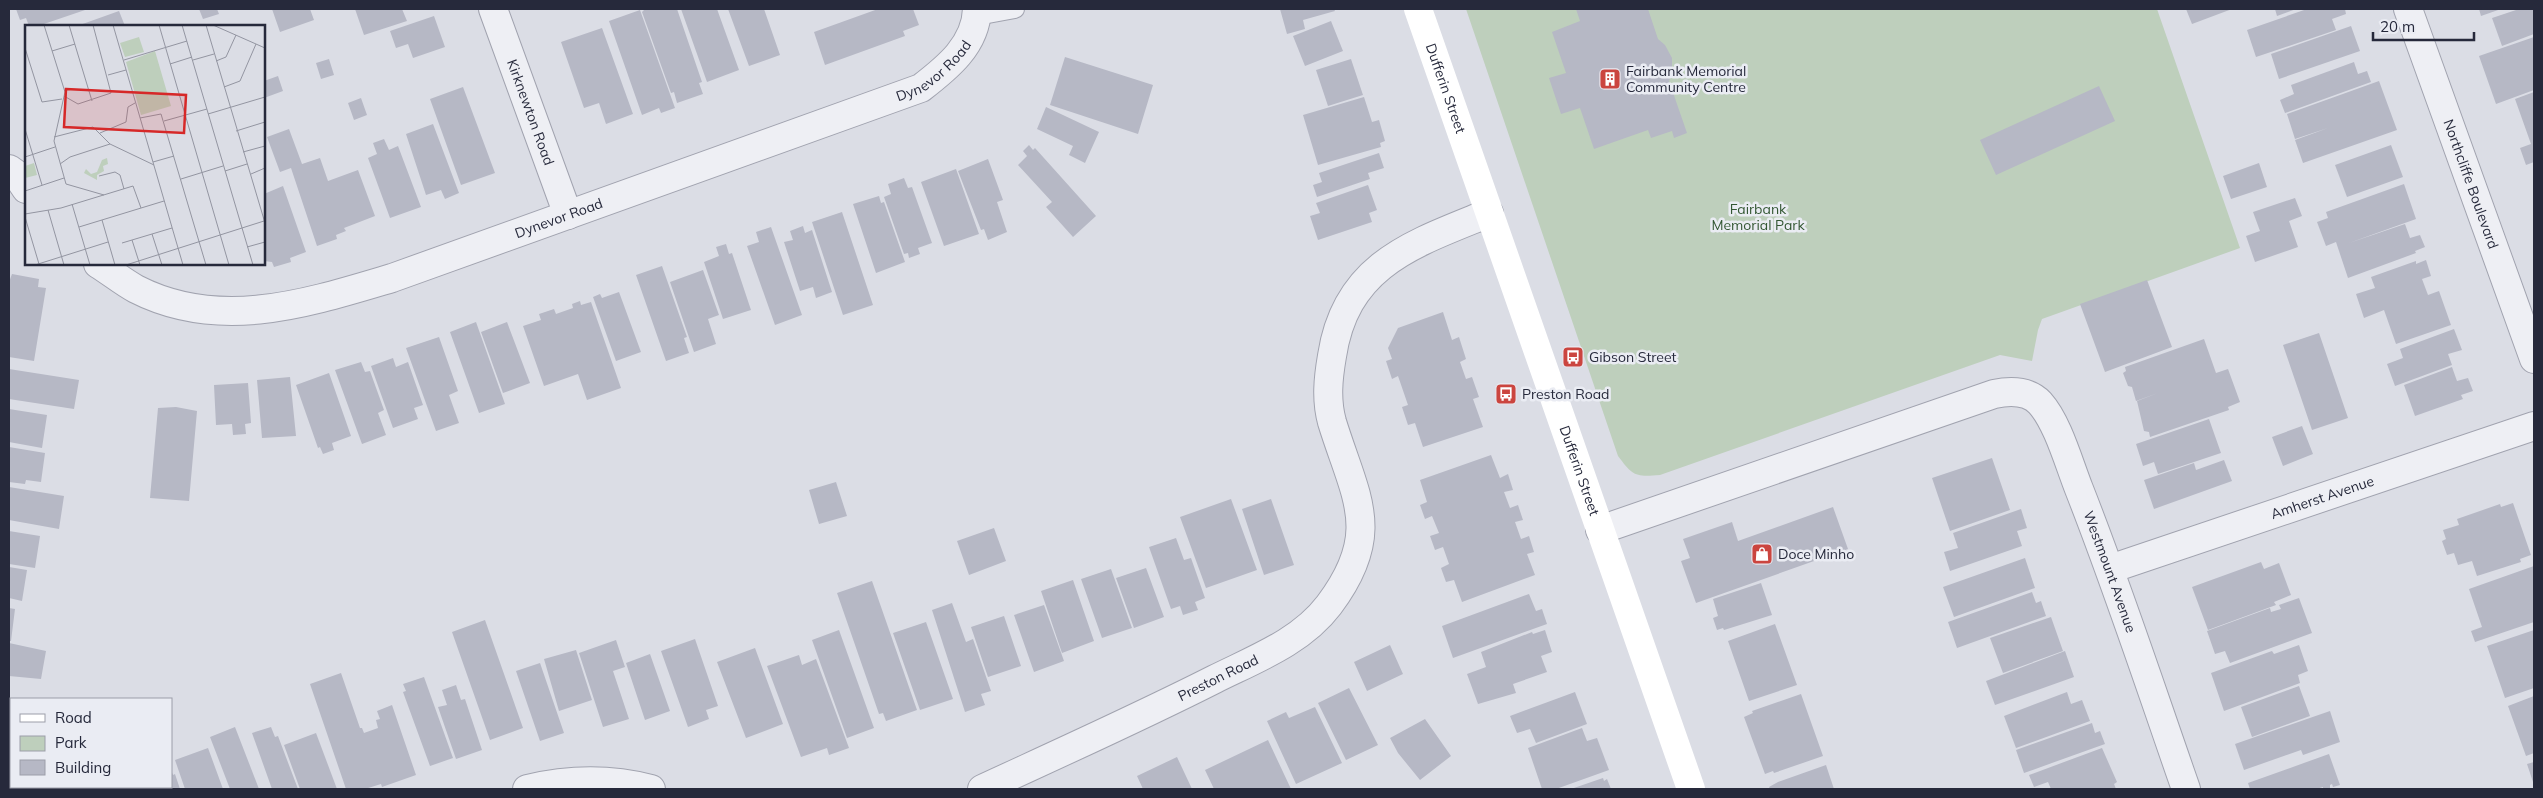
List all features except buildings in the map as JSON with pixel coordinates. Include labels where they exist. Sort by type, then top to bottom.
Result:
[{"type":"main road","name":"Dufferin Street","points":[[1418,9],[1691,789]]},
{"type":"street","name":"Kirknewton Road","points":[[493,9],[568,215]]},
{"type":"street","name":"Northcliffe Boulevard","points":[[2408,9],[2534,359]]},
{"type":"street","name":"Dynevor Road","points":[[99,265],[135,289],[166,302],[206,311],[278,308],[392,278],[921,88],[946,69],[964,49],[977,12]]},
{"type":"street","points":[[9,169],[16,174],[25,188]]},
{"type":"street","name":"Preston Road","points":[[982,789],[1196,688],[1289,641],[1309,627],[1328,606],[1352,566],[1359,543],[1361,517],[1356,490],[1332,421],[1329,404],[1328,384],[1330,365],[1334,343],[1341,322],[1360,287],[1376,269],[1394,255],[1434,235],[1488,213]]},
{"type":"street","name":"Westmount Avenue","points":[[1600,530],[1994,394],[2008,391],[2022,393],[2040,402],[2048,414],[2110,569],[2186,789]]},
{"type":"street","name":"Amherst Avenue","points":[[2110,569],[2534,426]]},
{"type":"street","points":[[527,789],[551,783],[588,780],[624,782],[651,789]]},
{"type":"lane","points":[[977,12],[1015,9]]},
{"type":"green space","name":"Fairbank Memorial Park","points":[[1466,9],[2157,9],[2240,248],[2042,319],[2032,361],[2000,355],[1660,475],[1645,476],[1635,474],[1627,468],[1618,456]]},
{"type":"place","name":"Fairbank Memorial Community Centre","points":[[1610,79]]},
{"type":"place","name":"Gibson Street","points":[[1573,357]]},
{"type":"place","name":"Preston Road","points":[[1506,394]]},
{"type":"place","name":"Doce Minho","points":[[1762,554]]}]
